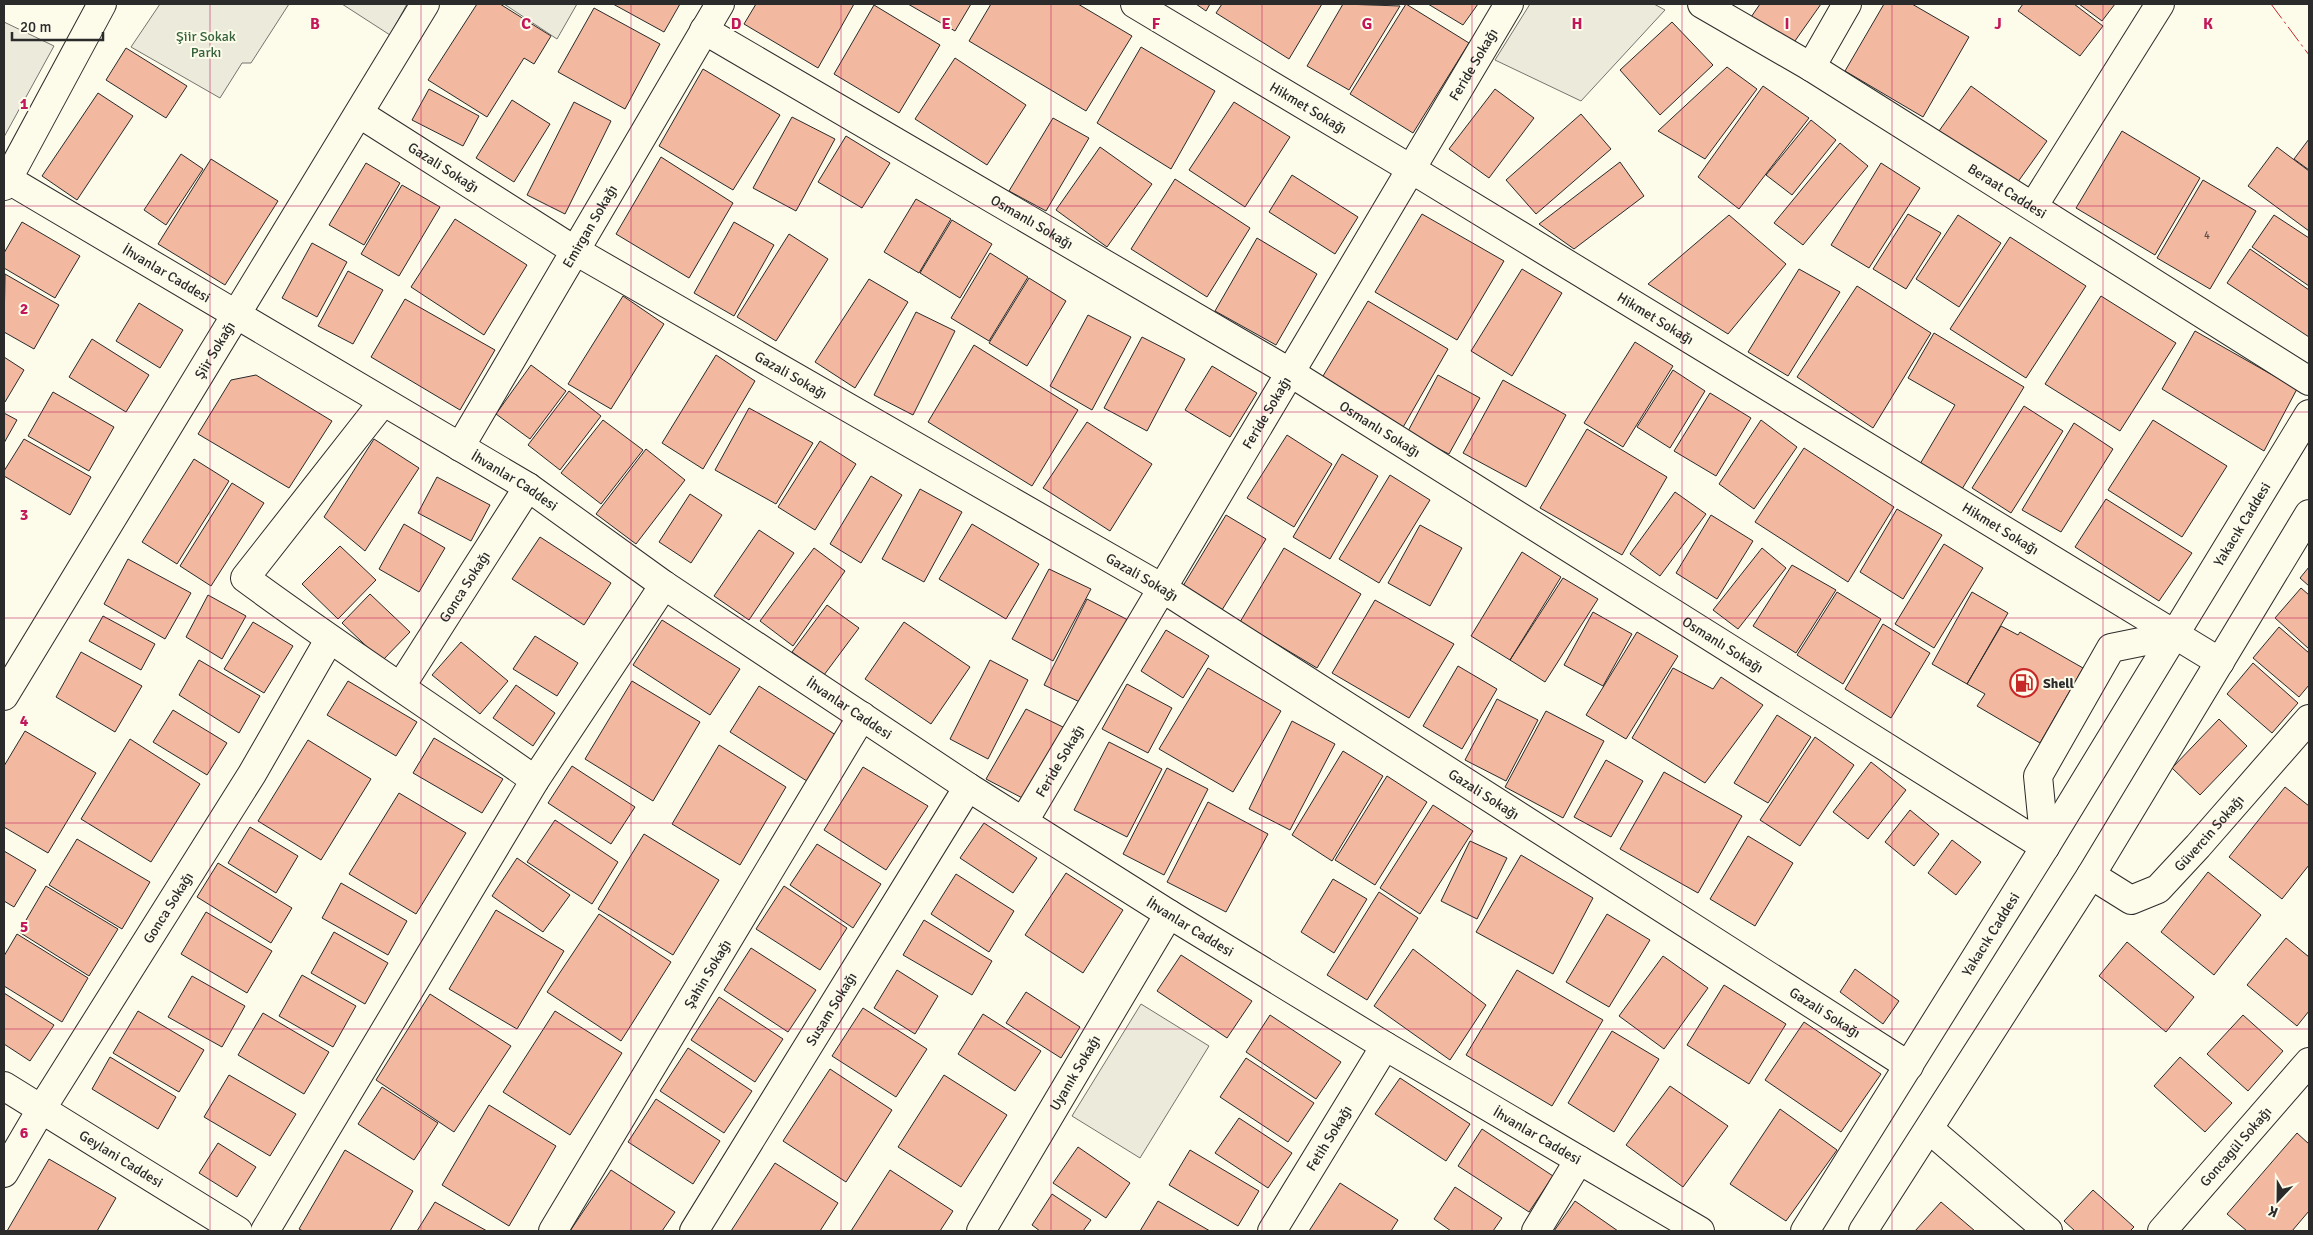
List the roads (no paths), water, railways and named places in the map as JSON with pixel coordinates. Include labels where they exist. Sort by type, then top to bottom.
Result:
[{"type":"street","points":[[5,181],[102,4]]},
{"type":"street","name":"Şiir Sokağı","points":[[4,696],[235,315],[360,114],[425,4]]},
{"type":"street","name":"Emirgan Sokağı","points":[[460,447],[720,4]]},
{"type":"street","name":"Hikmet Sokağı","points":[[1135,4],[1411,169],[2175,635]]},
{"type":"street","name":"Feride Sokağı","points":[[1024,821],[1509,4]]},
{"type":"street","name":"Beraat Caddesi","points":[[1702,4],[1811,66],[2034,205],[2309,381]]},
{"type":"street","points":[[1811,66],[1847,4]]},
{"type":"street","points":[[2034,205],[2160,4]]},
{"type":"street","name":"Osmanlı Sokağı","points":[[704,30],[1291,373],[2045,848]]},
{"type":"street","name":"Gazali Sokağı","points":[[360,114],[574,250],[1162,588],[1908,1066]]},
{"type":"street","name":"İhvanlar Caddesi","points":[[5,181],[528,487],[664,585],[968,787],[1169,914],[1385,1046],[1700,1231]]},
{"type":"street","points":[[383,402],[245,578],[329,640],[401,686],[536,780]]},
{"type":"street","name":"Yakacık Caddesi","points":[[1805,1231],[2045,848],[2309,414]]},
{"type":"street","name":"Gonca Sokağı","points":[[401,686],[528,487]]},
{"type":"street","points":[[1864,1231],[2091,875],[2309,514]]},
{"type":"street","points":[[264,1231],[536,780],[664,585]]},
{"type":"street","points":[[2045,848],[2038,776],[2111,648],[2175,635],[2220,662]]},
{"type":"street","name":"Gonca Sokağı","points":[[4,1173],[42,1108],[252,774],[329,640]]},
{"type":"street","name":"Şahin Sokağı","points":[[553,1231],[862,716]]},
{"type":"street","name":"Güvercin Sokağı","points":[[2091,875],[2131,900],[2158,888],[2198,846],[2309,719]]},
{"type":"street","name":"Susam Sokağı","points":[[694,1231],[968,787]]},
{"type":"street","name":"Uyanık Sokağı","points":[[981,1231],[1169,914]]},
{"type":"street","name":"Fetih Sokağı","points":[[1272,1231],[1385,1046]]},
{"type":"street","name":"Goncagül Sokağı","points":[[2162,1231],[2309,1062]]},
{"type":"street","name":"Geylani Caddesi","points":[[4,1086],[238,1231]]},
{"type":"street","points":[[1929,1129],[2048,1231]]},
{"type":"street","points":[[1536,1231],[1579,1160]]},
{"type":"place","name":"Shell","points":[[2024,683]]},
{"type":"park label","name":"Şiir Sokak Parkı","points":[[206,44]]}]
